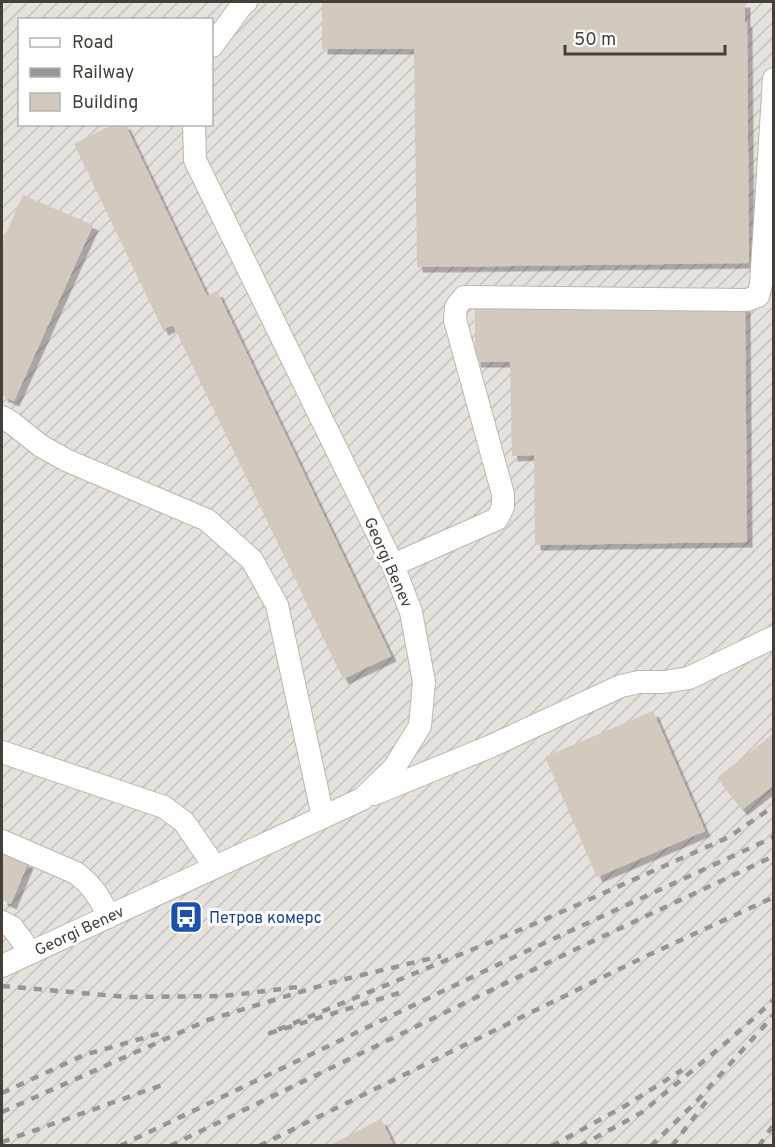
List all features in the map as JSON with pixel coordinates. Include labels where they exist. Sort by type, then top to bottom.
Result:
[{"type":"street","points":[[213,45],[243,3]]},
{"type":"street","points":[[393,565],[497,519],[503,507],[503,494],[455,320],[456,307],[464,297],[747,300],[758,296],[761,284],[774,79]]},
{"type":"street","name":"Georgi Benev","points":[[2,966],[362,799],[394,768],[420,726],[424,682],[411,612],[393,565],[195,160],[194,126]]},
{"type":"street","points":[[2,417],[41,446],[66,460],[207,520],[252,560],[277,605],[324,817]]},
{"type":"street","points":[[362,799],[489,747],[621,687],[639,682],[664,682],[689,678],[774,637]]},
{"type":"street","points":[[2,752],[164,807],[184,822],[215,867]]},
{"type":"street","points":[[2,841],[76,873],[86,880],[109,917]]},
{"type":"street","points":[[2,922],[12,927],[31,953]]},
{"type":"shaded area","points":[[2,2],[773,2],[773,1145],[2,1145]]},
{"type":"building","points":[[322,2],[745,2],[749,263],[417,267],[414,49],[322,49]]},
{"type":"building","points":[[110,126],[126,126],[207,296],[217,291],[391,656],[343,679],[173,325],[163,330],[74,144]]},
{"type":"building","points":[[23,195],[93,225],[14,401],[2,396],[2,243]]},
{"type":"building","points":[[745,301],[747,542],[535,545],[534,455],[512,456],[510,362],[475,362],[475,302]]},
{"type":"building","points":[[653,711],[705,831],[597,877],[545,757]]},
{"type":"building","points":[[774,733],[774,785],[742,810],[717,778]]},
{"type":"building","points":[[2,852],[28,863],[11,904],[2,900]]},
{"type":"building","points":[[381,1119],[394,1146],[328,1146]]},
{"type":"railway","points":[[399,993],[270,1033],[539,922],[729,837],[774,806]]},
{"type":"railway","points":[[120,1146],[514,957],[774,837]]},
{"type":"railway","points":[[170,1146],[574,950],[774,856]]},
{"type":"railway","points":[[259,1146],[640,959],[774,897]]},
{"type":"railway","points":[[2,1112],[208,1020],[333,982],[441,956]]},
{"type":"railway","points":[[2,986],[127,997],[224,996],[298,987]]},
{"type":"railway","points":[[580,1146],[641,1113],[774,1000]]},
{"type":"railway","points":[[651,1146],[695,1103],[774,1015]]},
{"type":"railway","points":[[2,1093],[84,1055],[161,1033]]},
{"type":"railway","points":[[552,1146],[625,1106],[682,1070]]},
{"type":"railway","points":[[2,1142],[162,1085]]},
{"type":"railway","points":[[672,1146],[709,1098]]},
{"type":"railway","points":[[759,1146],[774,1124]]},
{"type":"place","name":"Петров комерс","points":[[186,917]]}]
